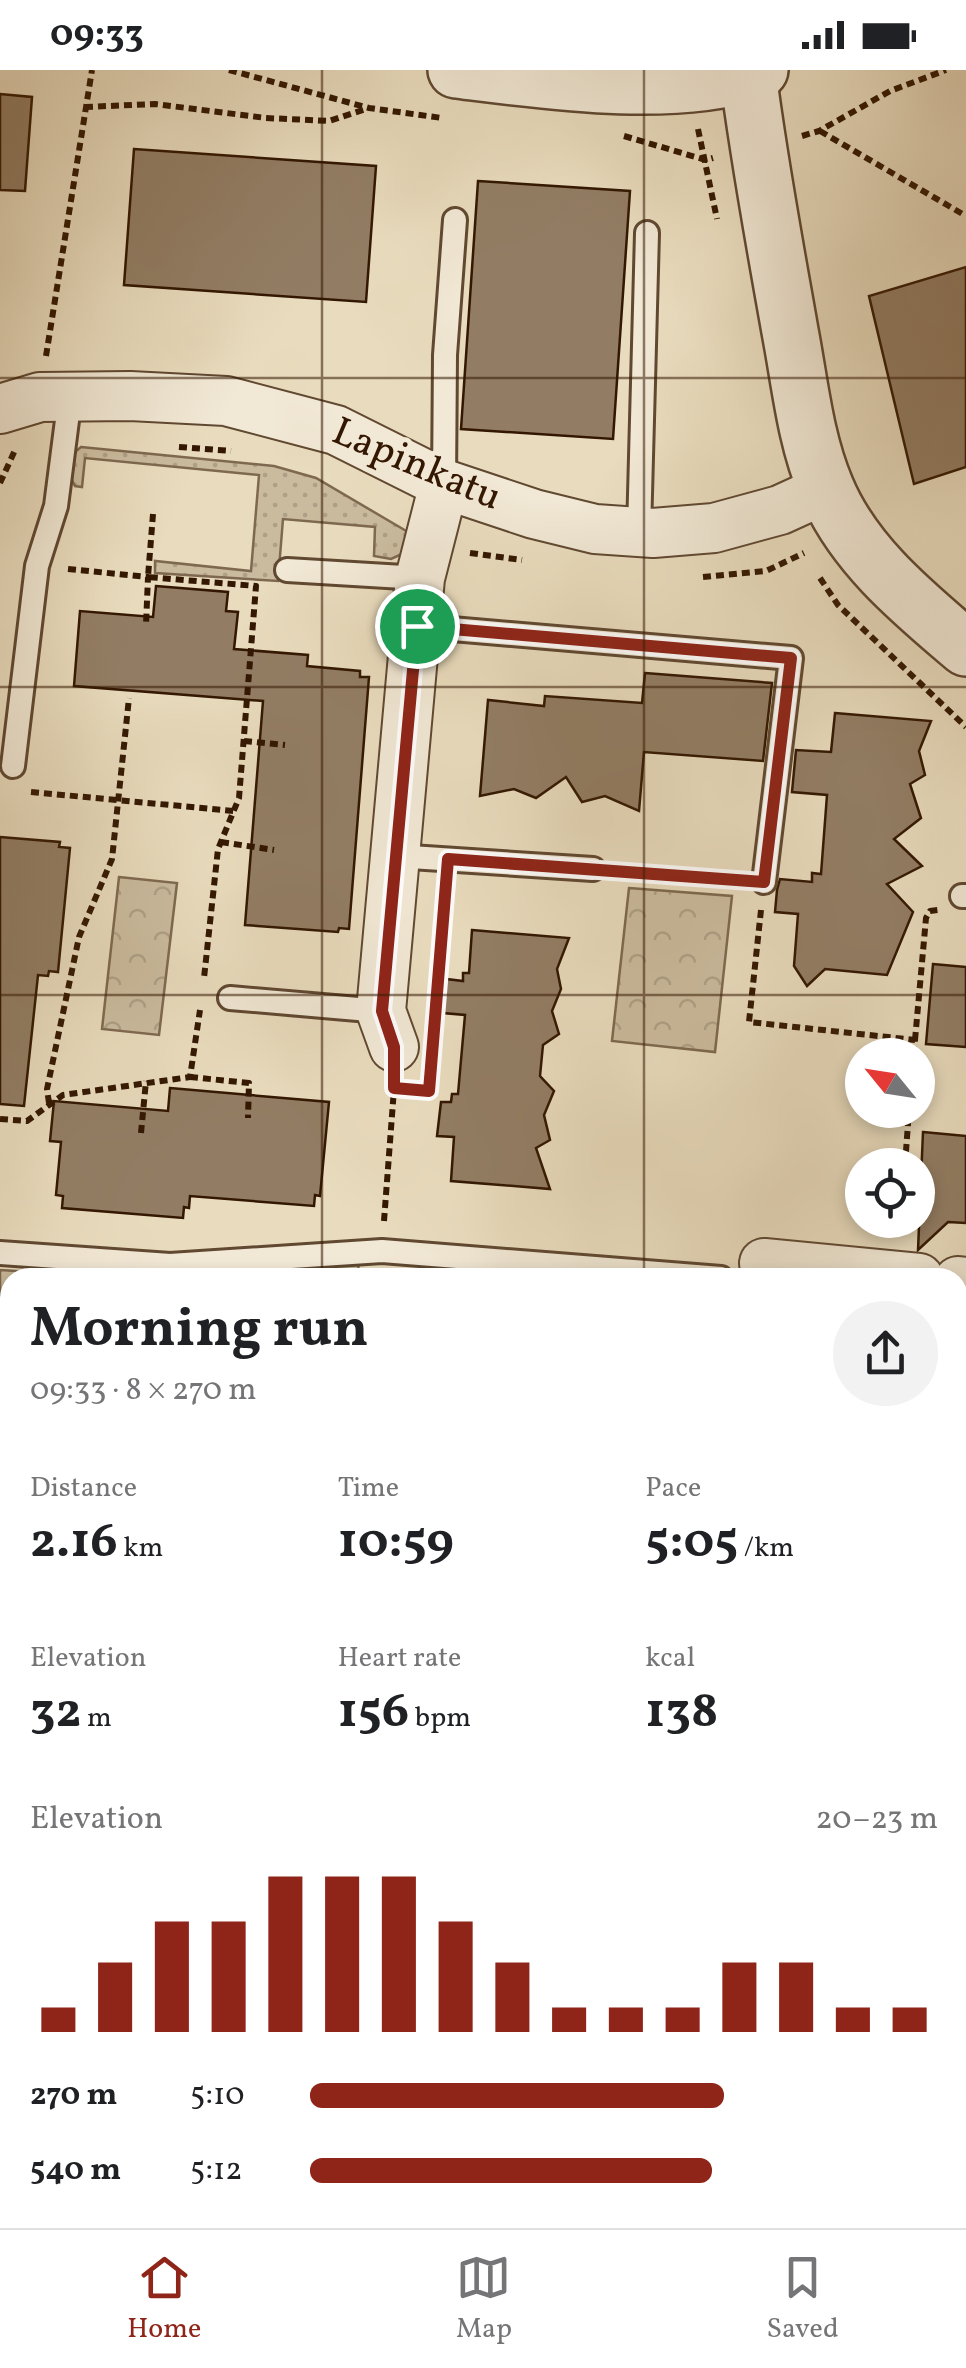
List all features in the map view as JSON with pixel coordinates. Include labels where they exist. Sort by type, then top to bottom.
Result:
[{"type":"street","points":[[456,70],[553,82],[687,86],[754,72],[732,154],[826,489],[854,538],[896,585],[966,648]]},
{"type":"street","name":"Lapinkatu","points":[[37,401],[130,396],[226,401],[276,412],[336,430],[444,484],[580,526],[639,532],[714,528],[780,510],[826,489]]},
{"type":"street","points":[[407,1046],[395,856],[420,578],[444,484]]},
{"type":"lane","points":[[444,484],[445,355],[455,220]]},
{"type":"lane","points":[[639,532],[646,232]]},
{"type":"lane","points":[[13,766],[36,566],[56,506],[37,401]]},
{"type":"lane","points":[[287,570],[420,578]]},
{"type":"lane","points":[[417,626],[791,658],[764,882]]},
{"type":"lane","points":[[395,856],[593,870]]},
{"type":"lane","points":[[230,998],[407,1046]]},
{"type":"lane","points":[[0,1253],[170,1265],[382,1252],[652,1268]]},
{"type":"path","points":[[37,401],[92,70]]},
{"type":"path","points":[[732,154],[819,131],[890,91],[946,70]]},
{"type":"path","points":[[85,107],[155,104],[266,118],[329,121],[369,108]]},
{"type":"path","points":[[819,131],[966,216]]},
{"type":"path","points":[[146,625],[152,514]]},
{"type":"path","points":[[36,566],[256,586],[239,798],[221,842],[190,1076]]},
{"type":"path","points":[[48,1103],[46,1089],[79,937],[112,859],[129,698]]},
{"type":"path","points":[[244,741],[285,745]]},
{"type":"path","points":[[17,791],[234,811]]},
{"type":"path","points":[[221,842],[274,850]]},
{"type":"path","points":[[382,1252],[407,1046],[448,859]]},
{"type":"path","points":[[593,870],[764,882],[749,1022],[896,1038]]},
{"type":"path","points":[[914,1038],[926,918],[930,911],[962,907],[964,896]]},
{"type":"path","points":[[0,1118],[27,1121],[63,1095],[190,1076],[249,1083],[248,1118]]},
{"type":"path","points":[[141,1133],[146,1081]]},
{"type":"green space","points":[[81,447],[274,466],[316,478],[408,532],[402,554],[391,559],[374,556],[375,527],[283,519],[278,581],[155,573],[155,561],[251,571],[259,475],[85,458],[82,487],[75,486],[75,452]]},
{"type":"green space","points":[[119,877],[177,883],[159,1035],[102,1029]]},
{"type":"green space","points":[[629,888],[732,896],[715,1052],[612,1041]]},
{"type":"green space","points":[[359,1263],[358,1268],[204,1268]]},
{"type":"building","points":[[0,94],[32,97],[25,191],[0,190]]},
{"type":"building","points":[[134,149],[376,166],[366,302],[124,285]]},
{"type":"building","points":[[478,181],[630,191],[613,439],[461,429]]},
{"type":"building","points":[[966,267],[966,467],[914,484],[869,296]]},
{"type":"building","points":[[156,586],[228,592],[226,611],[238,612],[234,649],[308,655],[307,666],[360,671],[360,677],[369,677],[349,929],[339,928],[338,932],[245,925],[263,701],[74,686],[80,611],[153,617]]},
{"type":"building","points":[[645,673],[772,683],[763,761],[644,752],[639,811],[605,796],[582,802],[566,777],[536,798],[514,789],[480,796],[488,700],[544,706],[545,696],[642,703]]},
{"type":"building","points":[[835,713],[931,721],[919,751],[925,775],[910,784],[921,818],[894,839],[922,866],[887,884],[913,912],[887,975],[825,969],[807,986],[794,966],[798,914],[775,912],[777,890],[780,879],[812,882],[812,873],[821,874],[827,795],[792,792],[796,750],[831,752]]},
{"type":"building","points":[[0,837],[60,842],[59,847],[70,848],[58,972],[38,975],[24,1106],[0,1104]]},
{"type":"building","points":[[472,930],[569,938],[557,969],[561,989],[552,1011],[559,1034],[543,1045],[540,1076],[554,1091],[544,1115],[550,1140],[536,1148],[550,1189],[451,1181],[454,1137],[437,1136],[441,1102],[451,1102],[452,1094],[458,1094],[465,1015],[443,1013],[446,979],[463,981],[463,973],[469,973]]},
{"type":"building","points":[[933,964],[966,967],[966,1047],[935,1045],[935,1038],[927,1038]]},
{"type":"building","points":[[170,1088],[329,1102],[320,1196],[315,1195],[314,1206],[190,1196],[183,1218],[62,1208],[63,1196],[56,1195],[61,1142],[50,1141],[54,1101],[168,1111]]},
{"type":"building","points":[[923,1132],[966,1136],[966,1223],[948,1222],[935,1234],[935,1148],[922,1148]]},
{"type":"building","points":[[919,1238],[931,1238],[918,1250]]},
{"type":"route","points":[[417,626],[791,658],[764,882],[448,859],[429,1091],[394,1088],[394,1047],[382,1011],[417,626]]}]
